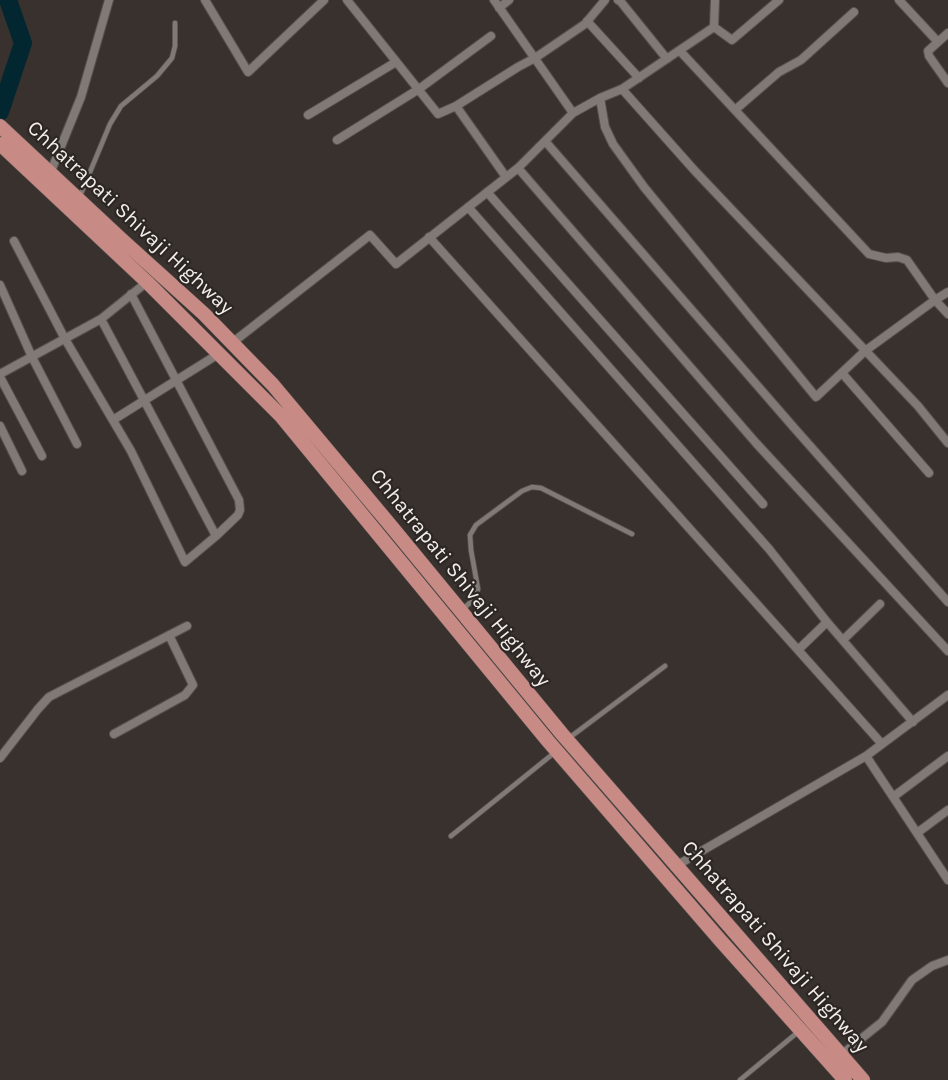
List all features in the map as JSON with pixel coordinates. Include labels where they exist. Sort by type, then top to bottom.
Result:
[{"type":"main road","name":"Chhatrapati Shivaji Highway","points":[[0,126],[43,175],[281,416],[557,751],[845,1080]]},
{"type":"main road","name":"Chhatrapati Shivaji Highway","points":[[0,144],[79,200],[204,314],[273,385],[567,740],[863,1080]]},
{"type":"street","points":[[43,175],[81,97],[109,0]]},
{"type":"street","points":[[205,0],[248,72],[324,0]]},
{"type":"street","points":[[347,0],[438,114],[456,106],[535,58],[587,21],[605,0]]},
{"type":"street","points":[[509,0],[496,4],[573,113]]},
{"type":"street","points":[[618,0],[667,59]]},
{"type":"street","points":[[714,27],[715,0]]},
{"type":"street","points":[[714,27],[732,40],[778,0]]},
{"type":"street","points":[[899,0],[938,42]]},
{"type":"street","points":[[735,110],[779,72],[801,60],[854,12]]},
{"type":"street","points":[[587,21],[639,78]]},
{"type":"street","points":[[232,343],[370,235],[396,264],[518,168],[573,113],[622,89],[714,27]]},
{"type":"street","points":[[948,33],[928,51],[929,56],[948,83]]},
{"type":"street","points":[[337,140],[419,89],[491,36]]},
{"type":"street","points":[[680,51],[869,254],[907,260],[935,300],[948,314]]},
{"type":"street","points":[[308,115],[396,62]]},
{"type":"street","points":[[622,89],[694,171],[918,406],[948,443]]},
{"type":"street","points":[[600,98],[605,127],[613,144],[644,187],[816,397],[865,351],[948,292]]},
{"type":"street","points":[[456,106],[506,177]]},
{"type":"street","points":[[545,141],[948,602]]},
{"type":"street","points":[[518,168],[756,443],[948,651]]},
{"type":"street","points":[[487,192],[763,504]]},
{"type":"street","points":[[468,207],[769,549],[827,622],[913,722]]},
{"type":"street","points":[[429,237],[882,744]]},
{"type":"street","points":[[14,241],[65,339],[131,451],[185,562],[238,515],[239,500],[131,294]]},
{"type":"street","points":[[42,456],[0,376],[101,319],[147,282]]},
{"type":"street","points":[[0,285],[32,357],[77,444]]},
{"type":"street","points":[[101,319],[216,536]]},
{"type":"street","points":[[113,420],[220,353]]},
{"type":"street","points":[[842,373],[929,473]]},
{"type":"street","points":[[0,426],[22,471]]},
{"type":"street","points":[[843,640],[880,604]]},
{"type":"street","points":[[798,650],[827,622]]},
{"type":"street","points":[[0,758],[50,697],[187,626]]},
{"type":"street","points":[[114,734],[185,695],[193,686],[169,635]]},
{"type":"street","points":[[664,875],[676,865],[866,756],[948,695]]},
{"type":"street","points":[[866,756],[917,833],[945,868],[948,880]]},
{"type":"street","points":[[893,797],[948,756]]},
{"type":"street","points":[[917,833],[948,810]]},
{"type":"street","points":[[841,1055],[882,1022],[912,980],[932,966],[948,960]]},
{"type":"lane","points":[[79,200],[110,124],[121,106],[157,76],[172,58],[176,46],[175,23]]},
{"type":"lane","points":[[461,611],[476,598],[478,589],[470,535],[476,525],[522,491],[532,487],[541,488],[632,534]]},
{"type":"lane","points":[[567,740],[665,666]]},
{"type":"lane","points":[[451,836],[557,751]]},
{"type":"lane","points":[[740,1080],[800,1030]]},
{"type":"waterway","points":[[0,112],[23,43],[8,0]]}]
